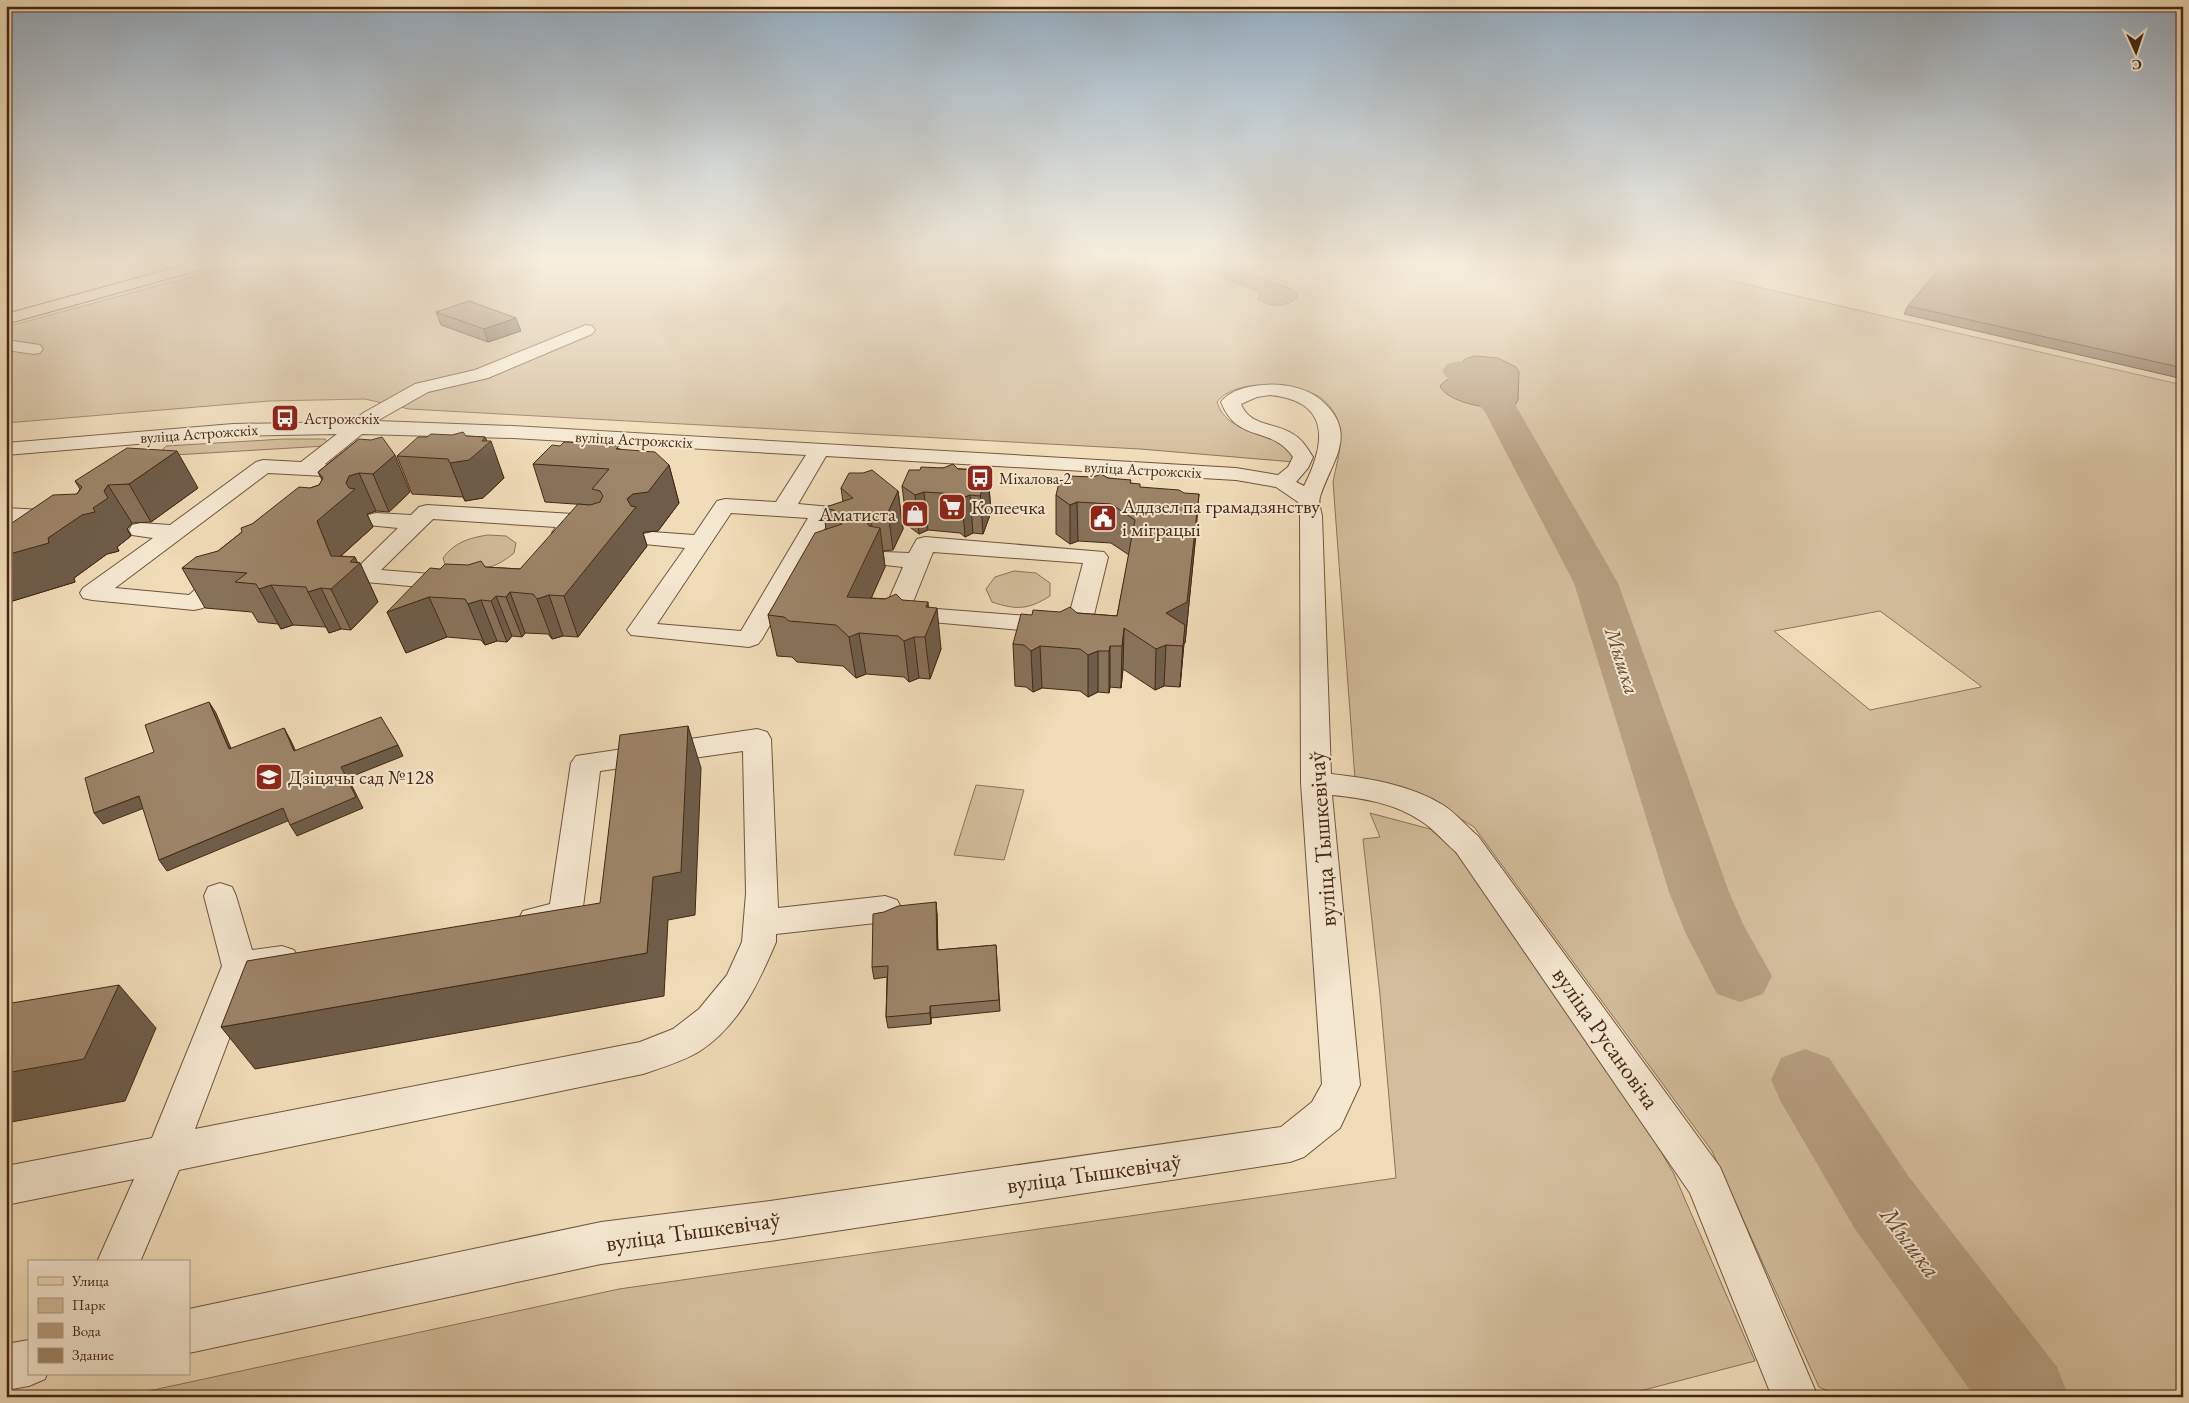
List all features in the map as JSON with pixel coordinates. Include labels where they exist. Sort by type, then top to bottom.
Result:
[{"type":"street","points":[[306,469],[381,410],[422,388],[481,374],[586,330]]},
{"type":"street","points":[[6,345],[34,349]]},
{"type":"street","points":[[1285,391],[1314,402],[1320,409],[1328,422],[1330,442],[1324,468],[1308,499],[1282,482],[1295,473],[1300,465],[1303,457],[1298,445],[1290,438],[1248,424],[1240,419],[1233,411],[1231,402],[1237,397],[1249,392],[1285,391]]},
{"type":"street","name":"вуліца Астрожскіх","points":[[6,449],[232,430],[357,427],[513,432],[1236,474],[1282,482]]},
{"type":"street","points":[[784,508],[819,450]]},
{"type":"street","points":[[246,559],[194,603],[92,593],[263,466],[306,469],[339,480]]},
{"type":"street","name":"вуліца Тышкевічаў","points":[[190,1331],[601,1243],[770,1221],[1290,1144],[1326,1115],[1341,1085],[1316,783],[1311,516],[1308,499]]},
{"type":"street","points":[[725,506],[784,508],[823,512],[812,554],[749,639],[640,630],[725,506]]},
{"type":"street","points":[[479,584],[362,576],[427,512],[573,521],[557,540],[594,535]]},
{"type":"street","points":[[6,515],[68,519],[37,540]]},
{"type":"street","points":[[376,520],[417,522]]},
{"type":"street","points":[[60,524],[84,526]]},
{"type":"street","points":[[140,530],[175,532]]},
{"type":"street","points":[[652,539],[700,542]]},
{"type":"street","points":[[925,544],[1096,556],[1078,627],[896,613],[918,561],[925,544]]},
{"type":"street","points":[[884,559],[918,561]]},
{"type":"street","points":[[6,1186],[643,1058],[686,1040],[712,1020],[728,1002],[752,961],[758,942],[762,893],[757,740],[586,763],[566,915],[508,924]]},
{"type":"street","name":"вуліца Русановіча","points":[[1316,783],[1360,787],[1405,799],[1438,818],[1467,844],[1706,1181],[1794,1397]]},
{"type":"street","points":[[119,1260],[166,1153],[239,966],[220,896]]},
{"type":"street","points":[[760,923],[885,909]]},
{"type":"street","points":[[239,966],[316,954]]},
{"type":"street","points":[[6,1367],[28,1363]]},
{"type":"green space","points":[[6,329],[1942,329],[2183,385],[2183,1397],[1842,1397],[1819,1387],[1712,1151],[1474,827],[1420,794],[1355,779],[1333,482],[1341,435],[1337,417],[1332,409],[1323,399],[1316,395],[1306,391],[1279,386],[1249,386],[1225,394],[1217,402],[1230,421],[1243,428],[1269,436],[1291,446],[1294,462],[1140,449],[409,409],[365,399],[269,401],[6,423]],"holes":[[[1880,611],[1981,687],[1870,710],[1774,631]]]},
{"type":"green space","points":[[284,439],[325,439],[327,442],[325,446],[157,456],[166,446]]},
{"type":"green space","points":[[488,535],[506,536],[516,543],[514,553],[497,564],[482,569],[446,567],[443,558],[452,548],[469,539]]},
{"type":"green space","points":[[1014,571],[1036,573],[1050,583],[1050,596],[1035,604],[1022,607],[992,602],[986,589],[995,577]]},
{"type":"green space","points":[[976,785],[1024,790],[1004,860],[954,855]]},
{"type":"green space","points":[[1370,813],[1430,829],[1453,849],[1609,1062],[1674,1174],[1755,1361],[1617,1397],[121,1397],[619,1289],[1396,1178],[1380,995],[1363,839],[1380,837]]},
{"type":"water","points":[[1476,356],[1498,358],[1516,367],[1519,372],[1518,400],[1515,405],[1497,408],[1462,402],[1453,398],[1440,386],[1459,371],[1465,359]]},
{"type":"building","points":[[2012,329],[2183,329],[2183,368]]},
{"type":"building","points":[[463,432],[466,436],[485,437],[482,441],[491,441],[469,460],[450,463],[448,459],[397,456],[418,437],[427,437],[431,434],[452,435]]},
{"type":"building","points":[[382,437],[395,455],[373,474],[359,473],[349,476],[346,483],[349,488],[355,489],[317,521],[331,556],[355,557],[350,562],[360,563],[331,589],[321,588],[308,592],[306,587],[271,585],[259,589],[256,584],[235,582],[247,573],[182,568],[196,557],[218,551],[242,532],[241,528],[252,524],[299,487],[310,488],[319,485],[323,478],[318,472],[359,439],[371,440]]},
{"type":"building","points":[[594,440],[598,444],[619,446],[616,449],[655,452],[669,465],[648,492],[633,494],[627,499],[631,506],[636,507],[564,596],[549,595],[537,599],[533,594],[510,592],[506,597],[496,596],[491,601],[481,600],[468,604],[465,599],[429,597],[387,612],[430,568],[440,569],[445,564],[468,565],[481,561],[485,567],[520,569],[578,504],[590,505],[600,502],[603,496],[600,491],[592,489],[609,469],[533,464],[552,445],[560,446],[564,442],[584,443]]},
{"type":"building","points":[[127,448],[177,451],[129,484],[108,485],[104,491],[108,498],[93,508],[95,512],[82,515],[48,538],[49,543],[6,555],[6,527],[53,495],[77,494],[82,487],[75,481]]},
{"type":"building","points":[[953,464],[958,469],[980,470],[979,474],[988,474],[980,496],[970,495],[962,498],[957,494],[924,492],[915,495],[902,486],[909,470],[920,470],[921,467],[943,468]]},
{"type":"building","points":[[872,470],[898,491],[888,512],[870,513],[865,519],[869,526],[880,528],[847,597],[885,599],[896,594],[902,600],[928,602],[926,607],[937,608],[925,637],[914,637],[904,641],[898,636],[859,633],[849,637],[836,625],[789,621],[784,617],[768,615],[815,533],[842,524],[836,520],[839,516],[834,510],[823,508],[853,498],[841,488],[849,473],[863,473]]},
{"type":"building","points":[[1101,474],[1108,478],[1131,480],[1130,483],[1140,484],[1140,487],[1179,490],[1184,493],[1199,494],[1187,602],[1166,613],[1185,625],[1183,646],[1166,645],[1156,649],[1124,628],[1122,646],[1110,646],[1109,651],[1098,651],[1088,655],[1080,649],[1040,646],[1031,651],[1024,645],[1013,644],[1021,614],[1032,615],[1033,610],[1060,612],[1070,607],[1077,613],[1117,616],[1135,520],[1111,504],[1077,502],[1070,505],[1056,495],[1060,479],[1070,480],[1070,476],[1093,477]]},
{"type":"building","points":[[209,702],[229,749],[284,728],[294,751],[381,717],[398,745],[341,767],[356,797],[290,825],[283,808],[159,860],[139,796],[94,813],[85,778],[154,752],[145,725]]},
{"type":"building","points":[[688,726],[681,872],[653,877],[647,953],[221,1027],[247,961],[600,903],[620,735]]},
{"type":"building","points":[[936,902],[937,950],[996,945],[999,1000],[930,1006],[930,1013],[886,1017],[888,966],[872,967],[873,914],[898,906]]},
{"type":"building","points":[[119,985],[84,1059],[6,1073],[6,1004]]},
{"type":"waterway","name":"Мышка","points":[[1459,371],[1481,386],[1501,408],[1596,583],[1699,892],[1717,934],[1740,976]]},
{"type":"waterway","name":"Мышка","points":[[1805,1080],[1882,1203],[2027,1397]]},
{"type":"place","name":"Астрожскіх","points":[[285,418]]},
{"type":"place","name":"Міхалова-2","points":[[980,478]]},
{"type":"place","name":"Копеечка","points":[[952,507]]},
{"type":"place","name":"Аматиста","points":[[915,514]]},
{"type":"place","name":"Аддзел па грамадзянству і міграцыі","points":[[1103,518]]},
{"type":"place","name":"Дзіцячы сад №128","points":[[269,777]]}]
